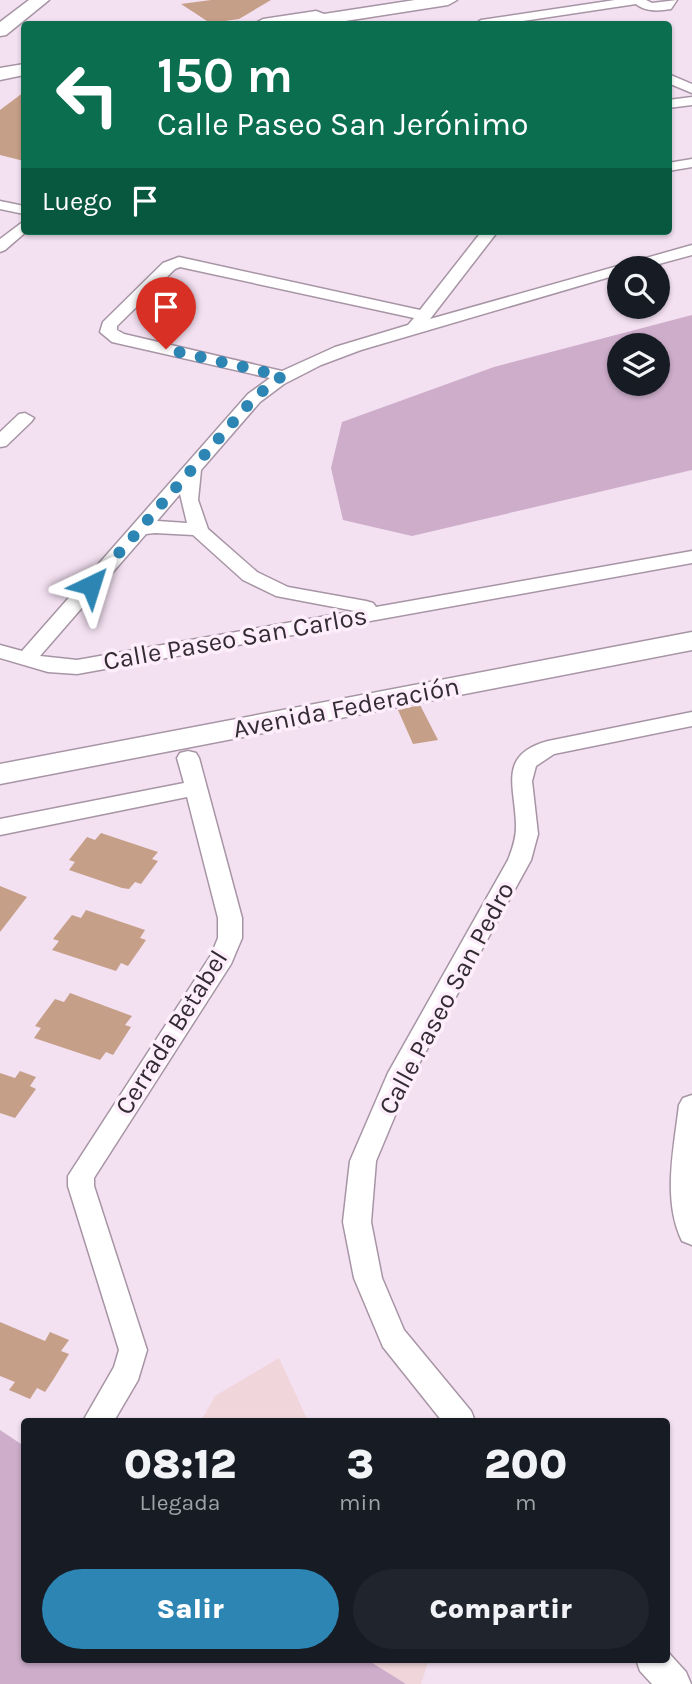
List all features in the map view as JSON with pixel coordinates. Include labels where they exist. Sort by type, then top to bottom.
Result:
[{"type":"main road","points":[[0,31],[40,0]]},
{"type":"main road","points":[[33,21],[60,0]]},
{"type":"main road","points":[[282,21],[411,0]]},
{"type":"main road","points":[[315,21],[448,0]]},
{"type":"main road","points":[[0,46],[21,30]]},
{"type":"main road","points":[[0,67],[21,64]]},
{"type":"main road","points":[[0,74],[21,70]]},
{"type":"main road","name":"Avenida Federación","points":[[0,774],[692,641]]},
{"type":"street","points":[[501,21],[640,0],[642,4],[656,8],[667,6],[670,0]]},
{"type":"street","points":[[647,21],[656,8]]},
{"type":"street","points":[[672,80],[692,89]]},
{"type":"street","points":[[672,104],[692,101]]},
{"type":"street","points":[[672,166],[692,163]]},
{"type":"street","points":[[0,205],[21,209]]},
{"type":"street","points":[[0,247],[21,229]]},
{"type":"street","points":[[419,321],[488,235]]},
{"type":"street","points":[[670,256],[692,250]]},
{"type":"street","points":[[282,376],[118,338],[108,332],[109,325],[169,266],[179,262],[419,321]]},
{"type":"street","points":[[26,659],[254,398],[282,376],[318,359],[419,321],[607,272]]},
{"type":"street","points":[[0,442],[25,418]]},
{"type":"street","name":"Calle Paseo San Carlos","points":[[192,469],[189,500],[200,531],[250,576],[283,592],[316,600],[394,610]]},
{"type":"street","points":[[140,529],[180,526],[200,531]]},
{"type":"street","name":"Calle Paseo San Carlos","points":[[77,667],[692,557]]},
{"type":"street","points":[[274,630],[287,607],[283,592]]},
{"type":"street","points":[[0,651],[48,665],[77,667]]},
{"type":"street","name":"Calle Paseo San Pedro","points":[[458,1418],[393,1338],[368,1278],[357,1222],[363,1161],[397,1080],[515,870],[524,848],[527,827],[521,772],[525,762],[533,753],[548,748],[692,719]]},
{"type":"street","name":"Cerrada Betabel","points":[[81,1176],[222,958],[230,938],[230,918],[188,758]]},
{"type":"street","points":[[0,827],[196,788]]},
{"type":"street","points":[[692,1105],[684,1184],[692,1233]]},
{"type":"street","points":[[81,1176],[81,1186],[133,1350],[128,1371],[100,1418]]},
{"type":"street","points":[[656,1663],[674,1684]]},
{"type":"shaded area","points":[[692,315],[692,470],[412,536],[343,520],[331,468],[342,422],[494,367],[607,337],[607,396],[670,396],[670,333],[623,333]]},
{"type":"shaded area","points":[[279,1358],[307,1418],[203,1418],[215,1396]]},
{"type":"shaded area","points":[[0,1430],[21,1444],[21,1663],[372,1663],[406,1684],[0,1684]]},
{"type":"shaded area","points":[[372,1663],[428,1663],[421,1684],[406,1684]]},
{"type":"building","points":[[211,0],[271,0],[239,19],[224,21],[207,21],[181,4]]},
{"type":"building","points":[[21,94],[21,160],[0,155],[0,110]]},
{"type":"building","points":[[420,705],[438,740],[413,744],[398,710]]},
{"type":"building","points":[[101,833],[158,852],[152,859],[158,861],[141,884],[135,882],[129,889],[122,888],[69,870],[75,862],[69,860],[87,837],[95,840]]},
{"type":"building","points":[[0,886],[27,897],[0,932]]},
{"type":"building","points":[[86,910],[145,930],[140,938],[146,940],[128,966],[121,963],[116,971],[52,950],[59,941],[53,939],[72,915],[81,918]]},
{"type":"building","points":[[70,993],[132,1016],[125,1025],[131,1027],[113,1055],[106,1052],[100,1060],[34,1038],[41,1028],[35,1026],[55,999],[64,1002]]},
{"type":"building","points":[[20,1071],[36,1077],[30,1086],[36,1089],[15,1118],[0,1113],[0,1073],[15,1078]]},
{"type":"building","points":[[0,1322],[45,1341],[50,1332],[69,1340],[61,1351],[69,1354],[45,1392],[37,1388],[30,1399],[9,1390],[15,1382],[0,1376]]},
{"type":"route","points":[[91,585],[254,398],[282,376],[166,349]]}]
